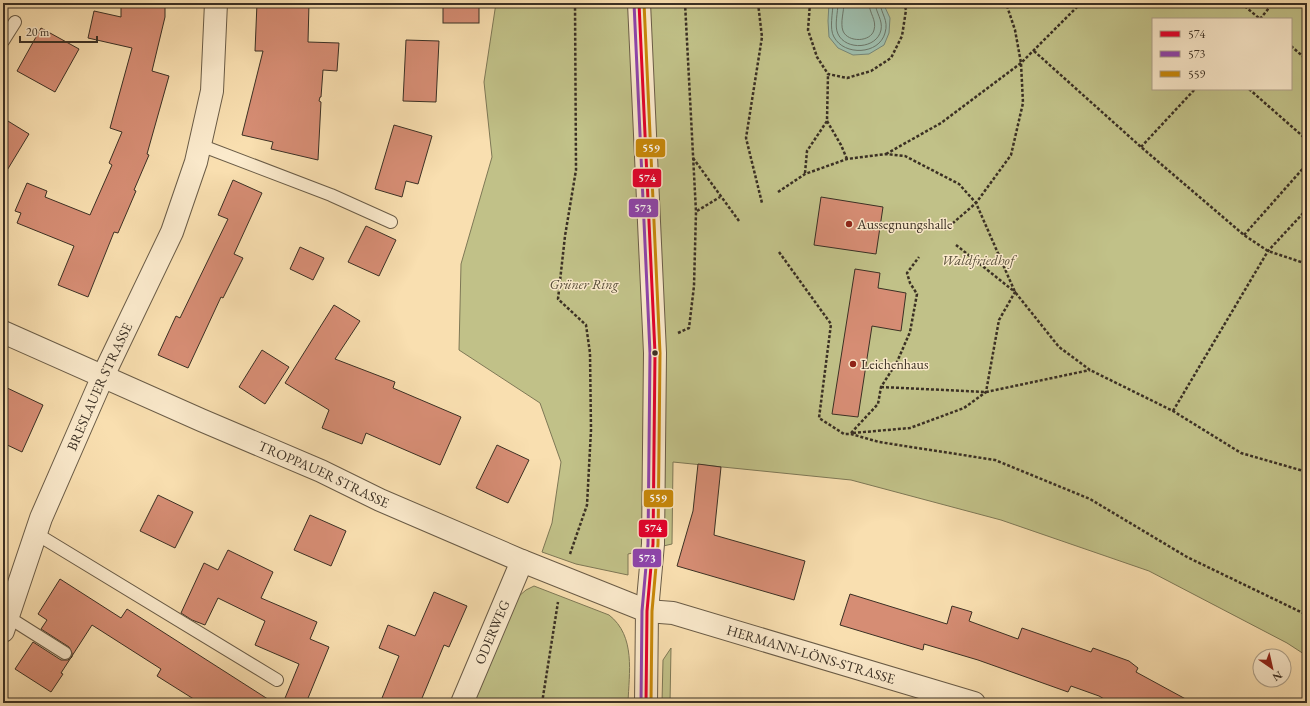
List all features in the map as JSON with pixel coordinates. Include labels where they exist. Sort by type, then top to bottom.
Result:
[{"type":"street","name":"BRESLAUER STRASSE","points":[[5,624],[41,518],[103,376],[172,232],[196,162],[212,91],[216,3]]},
{"type":"street","points":[[639,3],[655,353],[653,544],[647,611],[646,703]]},
{"type":"street","name":"TROPPAUER STRASSE","points":[[3,332],[321,471],[380,500],[562,578],[647,611]]},
{"type":"street","name":"ODERWEG","points":[[462,703],[522,561]]},
{"type":"street","name":"HERMANN-LÖNS-STRASSE","points":[[647,611],[673,613],[974,703]]},
{"type":"lane","points":[[3,41],[15,22]]},
{"type":"lane","points":[[200,145],[331,195],[391,222]]},
{"type":"lane","points":[[35,533],[278,680]]},
{"type":"lane","points":[[5,624],[65,653]]},
{"type":"path","points":[[542,703],[548,657],[562,578],[587,505],[591,430],[590,353],[586,325],[558,299],[565,236],[576,170],[576,3]]},
{"type":"path","points":[[676,334],[689,328],[694,286],[696,212],[685,3]]},
{"type":"path","points":[[758,3],[762,37],[746,138],[762,203]]},
{"type":"path","points":[[806,174],[808,151],[827,121],[828,74],[817,57],[808,30],[810,3]]},
{"type":"path","points":[[828,74],[847,78],[871,71],[891,58],[902,36],[906,10],[904,3]]},
{"type":"path","points":[[945,230],[976,203],[1011,155],[1023,103],[1021,63],[1015,30],[1006,3]]},
{"type":"path","points":[[886,154],[941,123],[1021,63],[1081,3]]},
{"type":"path","points":[[1241,3],[1259,18]]},
{"type":"path","points":[[1261,18],[1273,3]]},
{"type":"path","points":[[1292,47],[1307,60]]},
{"type":"path","points":[[1034,51],[1141,147],[1244,235],[1268,251],[1307,264]]},
{"type":"path","points":[[1141,147],[1194,90]]},
{"type":"path","points":[[1250,90],[1307,140]]},
{"type":"path","points":[[827,121],[841,145],[847,159]]},
{"type":"path","points":[[778,192],[806,174],[847,159],[886,154],[905,156],[959,184],[976,203],[1015,292]]},
{"type":"path","points":[[692,157],[739,221]]},
{"type":"path","points":[[1244,235],[1307,164]]},
{"type":"path","points":[[696,212],[720,197]]},
{"type":"path","points":[[1173,412],[1268,251],[1307,209]]},
{"type":"path","points":[[956,244],[1015,292],[1059,347],[1090,370],[1173,412],[1241,453],[1307,472]]},
{"type":"path","points":[[779,252],[831,324],[819,418],[844,434],[910,428],[964,408],[986,392],[999,320],[1015,292]]},
{"type":"path","points":[[851,434],[878,404],[881,387],[897,362],[910,332],[917,294],[910,284],[906,272],[920,257]]},
{"type":"path","points":[[881,387],[986,392],[1090,370]]},
{"type":"path","points":[[851,434],[879,442],[995,460],[1090,499],[1188,557],[1307,615]]},
{"type":"green space","name":"Waldfriedhof","points":[[496,3],[1307,3],[1307,656],[1287,643],[1149,571],[1001,520],[851,480],[673,462],[672,544],[628,554],[628,575],[576,564],[542,552],[552,523],[561,462],[540,403],[459,350],[461,264],[492,157],[484,82]]},
{"type":"green space","points":[[534,586],[609,615],[618,624],[624,633],[629,656],[630,668],[628,703],[474,703],[519,596]]},
{"type":"green space","points":[[671,648],[670,703],[662,703],[663,660]]},
{"type":"water","points":[[829,3],[883,3],[890,18],[889,33],[884,45],[869,54],[853,55],[838,48],[829,37]]},
{"type":"building","points":[[121,3],[165,3],[165,17],[152,71],[169,76],[147,154],[149,155],[134,190],[136,191],[118,233],[114,232],[88,297],[58,285],[74,246],[17,223],[21,213],[15,211],[27,183],[47,191],[45,197],[90,215],[112,165],[109,163],[122,132],[110,128],[132,48],[88,38],[94,11],[121,17]]},
{"type":"building","points":[[257,3],[309,3],[308,42],[339,43],[337,71],[323,70],[321,97],[319,101],[321,102],[318,160],[271,149],[273,142],[242,135],[263,51],[255,51]]},
{"type":"building","points":[[443,3],[479,3],[479,23],[443,23]]},
{"type":"building","points":[[41,28],[79,49],[55,92],[17,71]]},
{"type":"building","points":[[406,40],[439,41],[436,102],[403,101]]},
{"type":"building","points":[[3,118],[29,134],[3,177]]},
{"type":"building","points":[[394,125],[432,136],[418,184],[406,181],[402,197],[375,189]]},
{"type":"building","points":[[233,180],[262,193],[234,254],[243,258],[223,298],[221,297],[188,368],[158,355],[176,316],[180,318],[228,219],[218,215]]},
{"type":"building","name":"Aussegnungshalle","points":[[821,197],[883,207],[876,254],[814,245]]},
{"type":"building","points":[[366,226],[396,240],[379,276],[348,262]]},
{"type":"building","points":[[300,247],[324,258],[313,280],[290,269]]},
{"type":"building","name":"Leichenhaus","points":[[855,269],[880,273],[878,288],[906,293],[901,331],[872,326],[858,417],[832,414]]},
{"type":"building","points":[[334,305],[360,321],[335,359],[395,382],[393,388],[461,417],[440,465],[366,433],[362,444],[322,428],[329,410],[285,383]]},
{"type":"building","points":[[262,350],[289,367],[265,404],[239,387]]},
{"type":"building","points":[[3,386],[43,405],[22,452],[3,443]]},
{"type":"building","points":[[497,445],[529,460],[508,503],[476,488]]},
{"type":"building","points":[[698,464],[721,467],[714,535],[805,561],[794,600],[677,566],[693,511]]},
{"type":"building","points":[[158,495],[193,512],[175,548],[140,531]]},
{"type":"building","points":[[310,515],[346,531],[331,566],[294,550]]},
{"type":"building","points":[[228,550],[273,572],[261,598],[317,622],[310,639],[329,647],[306,703],[283,703],[299,664],[255,645],[265,621],[218,598],[205,625],[192,620],[181,613],[204,563],[218,570]]},
{"type":"building","points":[[60,579],[121,618],[127,609],[274,703],[200,703],[157,676],[161,669],[92,625],[72,656],[69,647],[41,629],[47,620],[38,614]]},
{"type":"building","points":[[434,592],[467,606],[449,647],[444,645],[420,703],[380,703],[399,656],[379,648],[388,625],[415,636]]},
{"type":"building","points":[[850,594],[947,624],[952,606],[972,612],[969,621],[1018,639],[1022,628],[1091,652],[1093,648],[1129,661],[1138,668],[1136,672],[1193,703],[1111,703],[1099,696],[1071,686],[1068,692],[978,660],[924,644],[923,650],[840,625]]},
{"type":"building","points":[[33,642],[61,660],[68,660],[71,658],[61,673],[63,674],[51,692],[15,669]]},
{"type":"transit line","name":"573","points":[[634,3],[650,353],[648,544],[642,611],[641,703]]},
{"type":"transit line","name":"574","points":[[639,3],[655,353],[653,544],[647,611],[646,703]]},
{"type":"transit line","name":"559","points":[[644,3],[660,353],[658,544],[652,611],[651,703]]},
{"type":"place","name":"Aussegnungshalle","points":[[849,224]]},
{"type":"place","name":"Leichenhaus","points":[[853,364]]},
{"type":"park label","name":"Grüner Ring","points":[[584,284]]}]
